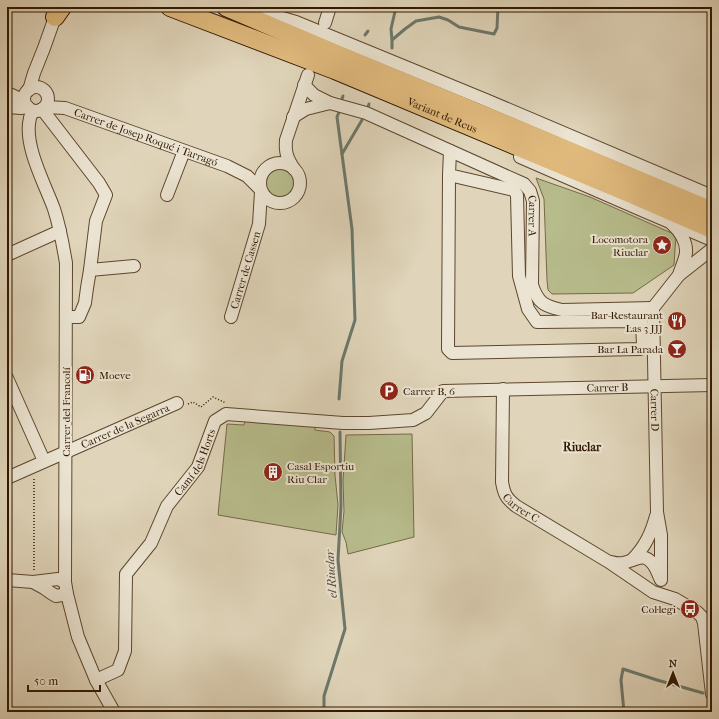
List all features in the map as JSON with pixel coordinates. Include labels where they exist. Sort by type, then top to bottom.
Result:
[{"type":"highway","name":"Variant de Reus","points":[[170,7],[328,67],[712,229]]},
{"type":"highway","name":"Variant de Reus","points":[[226,7],[712,211]]},
{"type":"highway","points":[[443,115],[443,122],[497,146]]},
{"type":"street","points":[[245,7],[296,22],[486,100],[712,196]]},
{"type":"street","points":[[326,23],[330,7]]},
{"type":"street","points":[[16,98],[34,73],[57,10]]},
{"type":"street","points":[[44,48],[42,74],[45,91]]},
{"type":"street","name":"Carrer A","points":[[293,117],[306,80],[314,95],[330,103],[366,113],[524,184],[530,191],[533,201],[532,285],[540,302],[550,307],[562,310],[653,308]]},
{"type":"street","points":[[16,98],[34,87],[39,88],[58,100],[65,108]]},
{"type":"street","name":"Carrer del Francolí","points":[[45,91],[48,98],[48,103],[38,108],[30,117],[28,132],[34,159],[54,209],[66,263],[66,588],[78,637],[96,680],[114,712]]},
{"type":"street","points":[[16,98],[21,108],[65,108]]},
{"type":"street","points":[[16,98],[25,99],[26,104],[38,108],[99,183],[106,195],[96,221],[84,303],[79,317],[66,317]]},
{"type":"street","name":"Carrer A","points":[[293,117],[306,108],[330,103]]},
{"type":"street","name":"Carrer de Josep Roqué i Tarragó","points":[[65,108],[227,166],[247,176],[260,190]]},
{"type":"street","points":[[286,140],[262,173],[259,180],[260,190],[264,197],[269,201],[282,204],[294,198],[300,187],[298,174],[287,158],[286,149],[286,140],[293,117]]},
{"type":"street","points":[[497,146],[712,240]]},
{"type":"street","points":[[168,195],[184,151]]},
{"type":"street","points":[[449,175],[514,190],[517,195],[519,276],[528,309],[537,322],[638,321],[642,324],[643,344],[640,349],[452,353],[448,349],[449,175],[450,151]]},
{"type":"street","points":[[268,166],[275,163],[282,163],[294,169]]},
{"type":"street","name":"Carrer de Josep Roqué i Tarragó","points":[[227,166],[250,169],[268,166]]},
{"type":"street","name":"Carrer de Cassen","points":[[259,224],[260,190]]},
{"type":"street","name":"Carrer de Cassen","points":[[231,317],[259,224],[268,209],[275,203]]},
{"type":"street","points":[[670,222],[678,229],[685,242],[686,253],[679,275]]},
{"type":"street","points":[[7,255],[60,231]]},
{"type":"street","points":[[653,308],[679,275],[712,249]]},
{"type":"street","points":[[90,270],[134,266]]},
{"type":"street","name":"Carrer D","points":[[653,308],[657,512],[661,535],[661,580]]},
{"type":"street","points":[[7,378],[44,461]]},
{"type":"street","name":"Carrer B","points":[[503,389],[712,385]]},
{"type":"street","name":"Carrer C","points":[[503,389],[502,482],[504,492],[508,500],[610,562],[653,592],[675,599],[697,612],[702,617],[704,623],[712,694]]},
{"type":"street","name":"Camí dels Horts","points":[[96,680],[118,670],[125,651],[126,574],[151,542],[167,506],[198,467],[215,421],[226,414],[343,423],[413,420],[426,413],[443,391],[503,389]]},
{"type":"street","name":"Carrer de la Segarra","points":[[7,478],[177,403]]},
{"type":"street","name":"Carrer D","points":[[632,560],[644,547],[657,512]]},
{"type":"street","name":"Carrer C","points":[[610,562],[622,564],[644,557],[654,565],[661,580],[675,599]]},
{"type":"street","points":[[632,560],[635,573],[640,583]]},
{"type":"street","points":[[7,580],[33,576],[44,588],[56,596],[66,588]]},
{"type":"path","points":[[33,576],[34,474]]},
{"type":"green space","points":[[280,167],[289,170],[293,174],[296,183],[293,192],[289,196],[280,199],[271,196],[267,192],[264,183],[267,174],[271,170]]},
{"type":"green space","points":[[536,178],[590,197],[676,235],[674,265],[633,293],[552,294],[548,290],[547,280],[544,199]]},
{"type":"green space","points":[[245,419],[315,425],[315,430],[330,432],[334,436],[335,475],[338,505],[336,535],[218,515],[227,424],[244,425]]},
{"type":"green space","points":[[412,434],[414,537],[348,554],[346,542],[342,532],[346,435]]},
{"type":"waterway","points":[[392,48],[391,29],[396,7]]},
{"type":"waterway","points":[[392,40],[416,21],[439,17],[448,20],[459,27],[494,34],[497,28],[498,7]]},
{"type":"waterway","points":[[365,35],[368,31]]},
{"type":"waterway","points":[[339,112],[337,117],[352,229],[355,320],[342,361],[339,399]]},
{"type":"waterway","points":[[342,154],[362,120]]},
{"type":"waterway","name":"el Riuclar","points":[[324,712],[324,696],[345,629],[338,560],[341,506],[340,432]]},
{"type":"waterway","points":[[624,712],[621,680],[623,669],[703,693]]},
{"type":"place","name":"Locomotora Riuclar","points":[[662,245]]},
{"type":"place","name":"Bar-Restaurant Las 3 JJJ","points":[[677,321]]},
{"type":"place","name":"Bar La Parada","points":[[677,349]]},
{"type":"place","name":"Moeve","points":[[85,375]]},
{"type":"place","name":"Carrer B, 6","points":[[389,391]]},
{"type":"place","name":"Casal Esportiu Riu Clar","points":[[273,472]]},
{"type":"place","name":"Col·legi","points":[[690,609]]},
{"type":"district","name":"Riuclar","points":[[582,447]]}]
